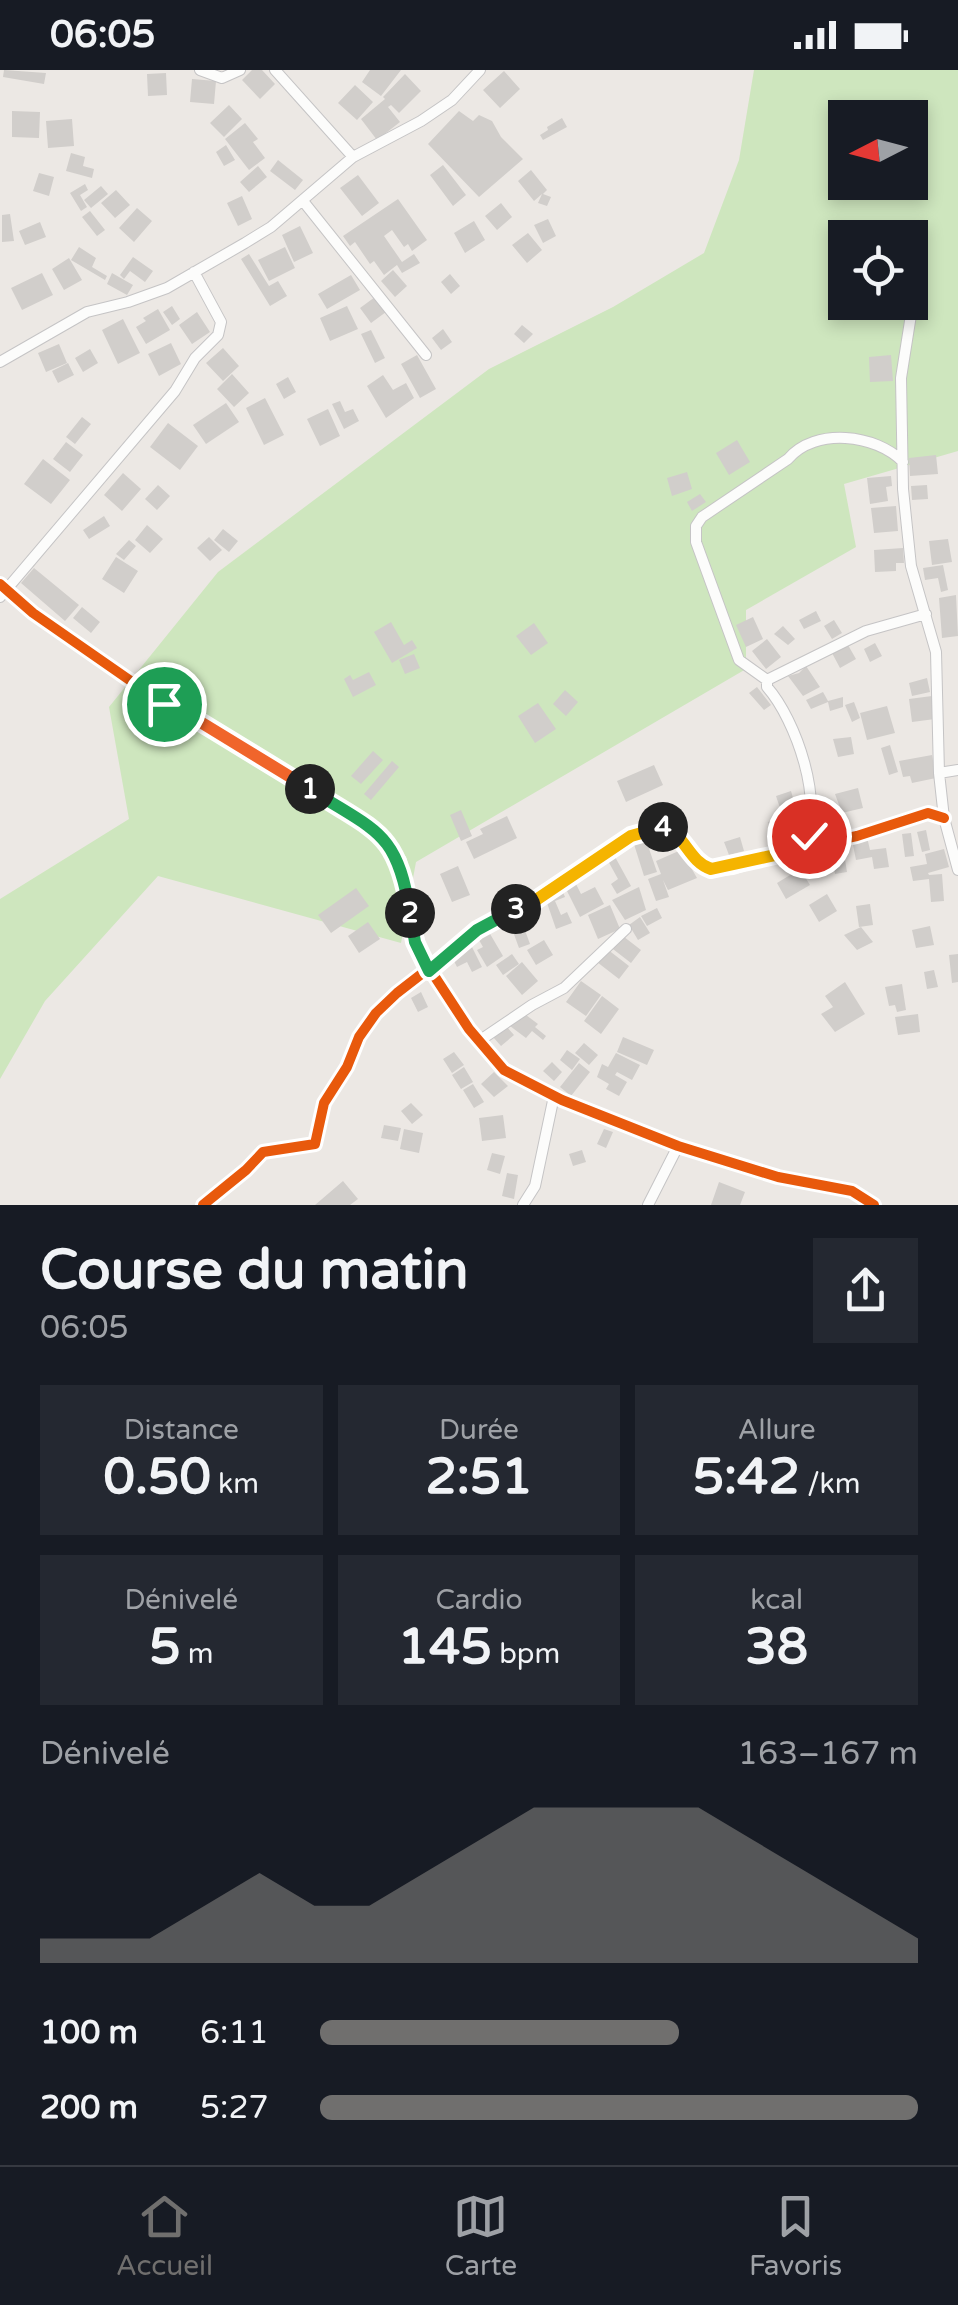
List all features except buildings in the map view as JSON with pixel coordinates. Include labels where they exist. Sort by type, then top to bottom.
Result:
[{"type":"street","points":[[200,70],[222,78],[240,70]]},
{"type":"street","points":[[275,70],[352,158]]},
{"type":"street","points":[[0,362],[87,312],[154,293],[258,235],[352,158],[452,100],[480,70]]},
{"type":"street","points":[[303,201],[426,355]]},
{"type":"street","points":[[194,272],[221,322],[218,335],[2,590],[151,695],[296,779],[375,831],[399,860],[415,942],[429,971],[479,1042],[504,1070],[554,1096],[678,1146],[778,1177],[852,1191],[874,1205]]},
{"type":"street","points":[[910,320],[901,378],[906,534],[936,652],[939,773],[944,818],[958,870]]},
{"type":"street","points":[[804,846],[810,819],[804,756],[782,706],[768,689],[767,680],[739,660],[696,542],[696,526],[702,517],[788,459],[797,448],[818,440],[840,438],[875,444],[888,448],[903,462]]},
{"type":"street","points":[[767,680],[866,630],[926,614]]},
{"type":"street","points":[[939,773],[958,770]]},
{"type":"street","points":[[203,1205],[263,1152],[315,1144],[324,1102],[347,1068],[358,1037],[378,1010],[477,930],[530,904],[639,833],[670,829],[699,864],[711,869],[856,836],[928,813],[944,818]]},
{"type":"street","points":[[479,1042],[564,988],[588,961],[626,929]]},
{"type":"street","points":[[523,1205],[534,1186],[554,1096]]},
{"type":"street","points":[[648,1205],[678,1146]]},
{"type":"green space","points":[[754,70],[958,70],[958,451],[844,484],[856,547],[746,610],[746,669],[416,862],[401,943],[158,876],[45,1001],[0,1079],[0,899],[129,819],[109,707],[218,572],[489,369],[613,307],[704,253],[739,160]]},
{"type":"cycle path","points":[[0,584],[33,613],[151,695],[296,779],[375,831],[399,861],[420,954],[469,1029],[504,1070],[562,1100],[678,1146],[778,1177],[852,1191],[874,1205]]},
{"type":"cycle path","points":[[203,1205],[263,1152],[315,1144],[324,1103],[347,1067],[359,1037],[397,993],[477,931],[529,904],[631,836],[655,828],[670,829],[699,864],[711,869],[857,836],[928,813],[944,818]]},
{"type":"route","points":[[164,704],[220,733],[365,822],[387,843],[399,860],[415,942],[429,971],[477,930],[530,904],[639,833],[670,829],[699,864],[711,869],[798,850],[809,836]]}]
